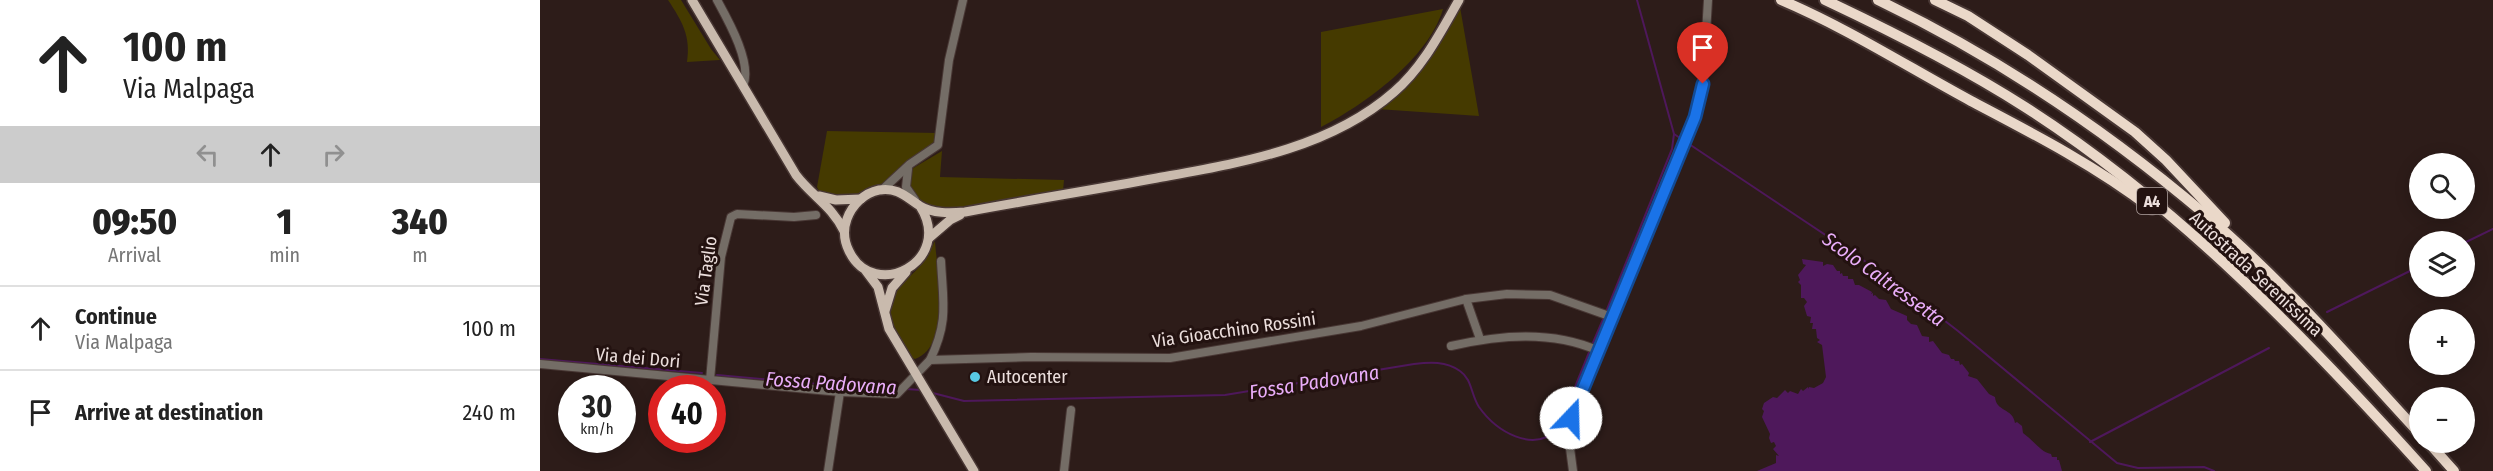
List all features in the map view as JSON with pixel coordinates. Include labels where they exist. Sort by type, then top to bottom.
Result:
[{"type":"highway","points":[[1781,0],[1823,18],[2085,163],[2144,203],[2251,288]]},
{"type":"highway","name":"Autostrada Serenissima","points":[[1825,0],[1924,49],[2024,106],[2134,186],[2200,240],[2251,288],[2426,471]]},
{"type":"highway","name":"Autostrada Serenissima","points":[[1878,0],[1931,25],[2061,103],[2208,217],[2347,354],[2409,422]]},
{"type":"highway","points":[[1935,0],[1968,16],[2028,55],[2143,139],[2166,159],[2220,218],[2256,252],[2331,331],[2347,354]]},
{"type":"highway","points":[[2438,453],[2454,471]]},
{"type":"main road","points":[[692,0],[809,192],[835,213],[850,253],[878,287],[889,328],[974,471]]},
{"type":"main road","points":[[1442,31],[1451,0]]},
{"type":"main road","points":[[809,192],[829,200],[861,199],[882,190],[905,194],[918,203],[940,212],[965,212],[1205,169],[1254,158],[1310,141],[1370,110],[1394,92],[1411,75],[1442,31],[1459,0]]},
{"type":"main road","points":[[844,233],[849,214],[861,199]]},
{"type":"main road","points":[[885,311],[892,288],[922,256],[929,238],[928,221],[918,203]]},
{"type":"main road","points":[[929,238],[950,220],[965,212]]},
{"type":"main road","points":[[862,267],[885,274],[908,269]]},
{"type":"street","points":[[717,0],[747,74],[743,86]]},
{"type":"street","points":[[882,190],[910,164],[933,149],[940,139],[940,119],[949,60],[963,0]]},
{"type":"street","points":[[1573,471],[1569,426],[1594,349],[1688,134],[1702,93],[1708,0]]},
{"type":"street","points":[[910,164],[906,174],[906,183],[918,203]]},
{"type":"street","name":"Via Taglio","points":[[710,375],[721,257],[731,217],[737,214],[795,217],[816,215]]},
{"type":"street","points":[[916,374],[930,360],[939,343],[944,322],[941,261]]},
{"type":"street","name":"Via Gioacchino Rossini","points":[[930,360],[1031,357],[1170,358],[1361,326],[1466,299],[1507,294],[1550,295],[1607,315]]},
{"type":"street","points":[[1466,299],[1480,339]]},
{"type":"street","points":[[1451,346],[1480,339],[1527,336],[1594,349]]},
{"type":"street","name":"Via dei Dori","points":[[540,364],[657,375]]},
{"type":"street","name":"Via dei Dori","points":[[726,381],[840,392],[897,394],[916,374]]},
{"type":"street","points":[[828,471],[840,392]]},
{"type":"street","points":[[1064,471],[1071,410]]},
{"type":"shaded area","points":[[668,0],[681,0],[720,60],[687,62],[688,44],[684,29]]},
{"type":"shaded area","points":[[1460,7],[1479,116],[1377,109],[1433,50]]},
{"type":"shaded area","points":[[1443,9],[1424,45],[1393,78],[1357,106],[1321,127],[1321,32]]},
{"type":"shaded area","points":[[827,131],[937,133],[936,141],[887,184],[845,198],[820,193],[817,187]]},
{"type":"shaded area","points":[[942,151],[940,177],[1064,180],[1063,191],[948,211],[937,208],[913,195],[908,182],[910,170]]},
{"type":"shaded area","points":[[935,241],[940,307],[938,324],[934,339],[927,351],[915,359],[906,352],[890,321],[889,302],[898,288],[923,262]]},
{"type":"shaded area","points":[[1802,259],[1823,262],[1823,266],[1833,265],[1837,271],[1840,271],[1840,274],[1853,279],[1855,285],[1872,292],[1873,296],[1879,299],[1886,300],[1891,309],[1907,316],[1911,324],[1917,325],[1922,336],[1929,337],[1929,342],[1933,341],[1942,353],[1959,361],[1969,373],[1968,376],[1977,379],[1989,394],[1995,397],[1998,405],[2014,418],[2015,423],[2022,426],[2023,433],[2052,457],[2057,457],[2062,471],[1757,471],[1776,463],[1776,455],[1779,456],[1773,449],[1776,446],[1774,442],[1771,443],[1770,434],[1762,417],[1764,403],[1773,397],[1777,398],[1785,390],[1788,393],[1790,391],[1798,394],[1801,389],[1803,391],[1808,387],[1809,389],[1809,387],[1814,388],[1823,383],[1826,377],[1822,345],[1817,342],[1820,340],[1817,338],[1816,329],[1812,329],[1811,317],[1807,316],[1804,306],[1807,302],[1801,298],[1798,275],[1806,265],[1803,264]]},
{"type":"waterway","name":"Scolo Caltressetta","points":[[1637,0],[1674,134],[1887,276],[1958,331],[2117,463],[2138,468],[2204,467],[2214,471]]},
{"type":"waterway","name":"Fossa Padovana","points":[[1606,312],[1672,149],[1674,134]]},
{"type":"waterway","points":[[2475,238],[2493,229]]},
{"type":"waterway","points":[[2327,312],[2409,271]]},
{"type":"waterway","name":"Fossa Padovana","points":[[1592,345],[1604,317]]},
{"type":"waterway","points":[[2090,442],[2269,348]]},
{"type":"waterway","name":"Fossa Padovana","points":[[929,392],[964,401],[1225,395],[1414,364],[1438,363],[1449,365],[1464,374],[1479,407],[1495,424],[1516,436],[1538,439],[1558,429],[1590,350]]},
{"type":"waterway","name":"Fossa Padovana","points":[[540,359],[702,373]]},
{"type":"waterway","name":"Fossa Padovana","points":[[726,376],[875,389],[900,388]]},
{"type":"waterway","name":"Fossa Padovana","points":[[906,389],[921,390]]},
{"type":"place","name":"Autocenter","points":[[975,377]]},
{"type":"route","points":[[1571,418],[1695,117],[1703,84]]}]
